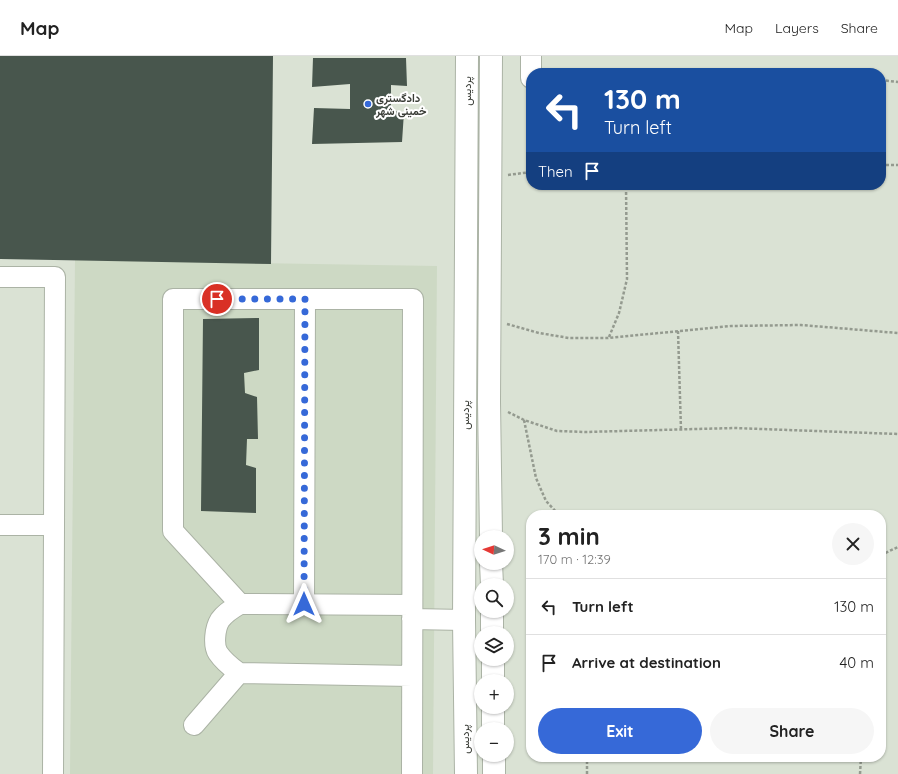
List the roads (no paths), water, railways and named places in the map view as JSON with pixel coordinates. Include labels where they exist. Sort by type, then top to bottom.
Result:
[{"type":"main road","name":"پردیس","points":[[466,774],[464,620],[467,56]]},
{"type":"main road","points":[[491,56],[489,402],[491,530]]},
{"type":"main road","points":[[494,762],[494,774]]},
{"type":"street","points":[[531,56],[531,68]]},
{"type":"street","points":[[0,277],[55,277],[53,774]]},
{"type":"street","points":[[240,604],[173,531],[173,299],[413,299],[412,774]]},
{"type":"street","points":[[304,604],[305,299]]},
{"type":"street","points":[[0,525],[54,525]]},
{"type":"street","points":[[412,676],[239,673],[226,663],[217,652],[215,636],[220,621],[230,610],[240,604],[304,604],[412,612],[464,620]]},
{"type":"street","points":[[194,725],[239,673]]},
{"type":"place","name":"دادگستری خمینی شهر","points":[[368,104]]}]
